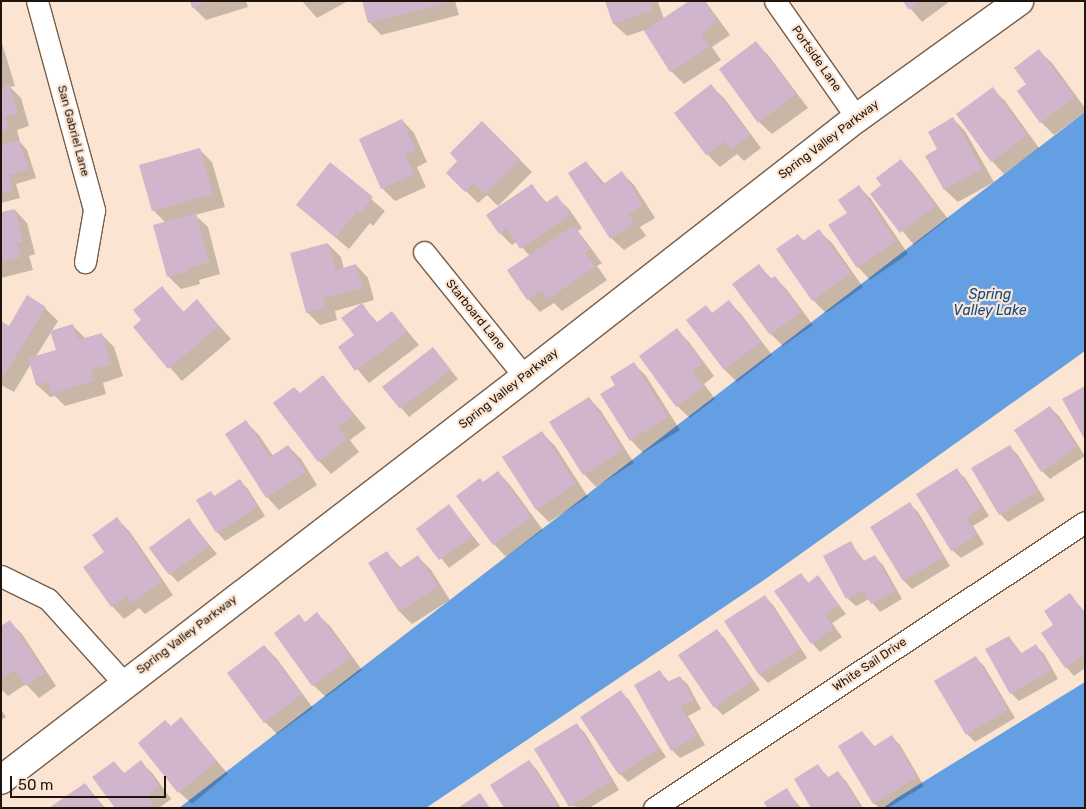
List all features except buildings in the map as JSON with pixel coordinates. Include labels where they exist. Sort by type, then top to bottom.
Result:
[{"type":"street","name":"San Gabriel Lane","points":[[37,1],[94,210],[85,262]]},
{"type":"street","name":"Portside Lane","points":[[775,1],[857,118]]},
{"type":"street","name":"Spring Valley Parkway","points":[[1,780],[124,683],[525,377],[857,118],[1019,1]]},
{"type":"street","name":"Starboard Lane","points":[[424,252],[525,377]]},
{"type":"street","name":"White Sail Drive","points":[[654,808],[1085,522]]},
{"type":"street","points":[[1,576],[48,599],[124,683]]},
{"type":"water","name":"Spring Valley Lake","points":[[1085,112],[1085,351],[764,580],[426,808],[179,808]]},
{"type":"water","points":[[1085,682],[1085,808],[883,808],[897,798]]}]
